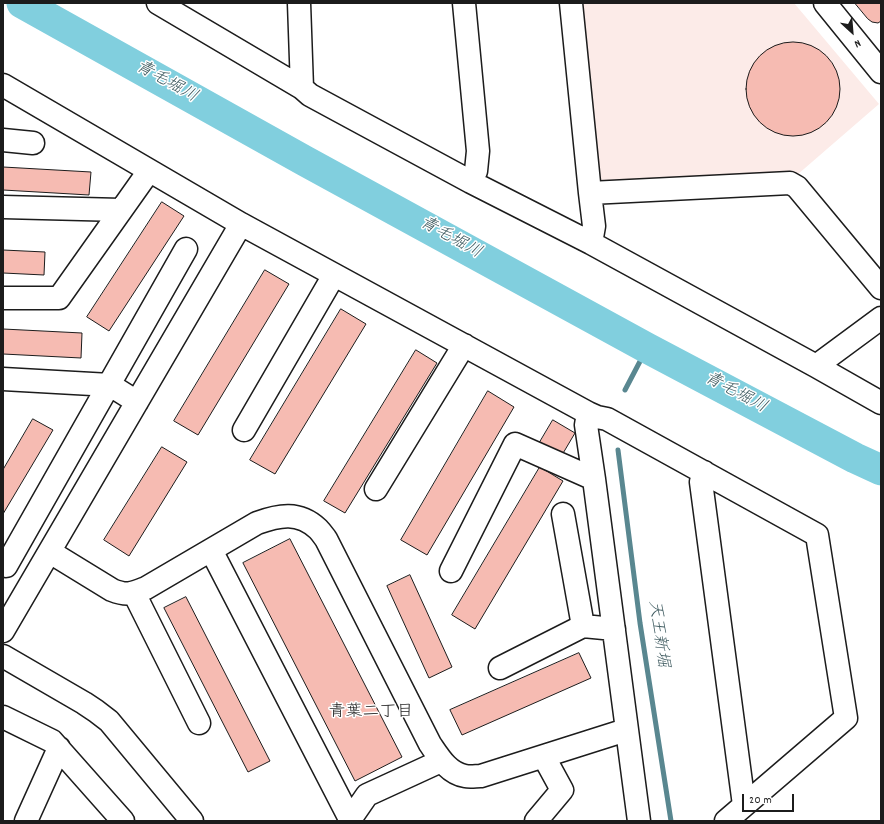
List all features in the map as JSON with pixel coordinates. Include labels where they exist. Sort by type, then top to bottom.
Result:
[{"type":"street","points":[[158,3],[302,88],[310,95],[471,182],[591,243],[881,403]]},
{"type":"street","points":[[300,3],[302,88]]},
{"type":"street","points":[[464,3],[478,151],[476,172],[471,182]]},
{"type":"street","points":[[571,3],[594,226],[591,243]]},
{"type":"street","points":[[825,3],[881,72]]},
{"type":"street","points":[[3,85],[241,224],[588,413],[607,419],[817,535],[846,718],[726,821]]},
{"type":"street","points":[[3,140],[33,143]]},
{"type":"street","points":[[3,298],[59,298],[149,171]]},
{"type":"street","points":[[590,193],[790,183],[797,187],[881,288]]},
{"type":"street","points":[[3,207],[121,210]]},
{"type":"street","points":[[3,631],[241,224]]},
{"type":"street","points":[[6,566],[186,249]]},
{"type":"street","points":[[173,273],[203,290]]},
{"type":"street","points":[[244,430],[334,275]]},
{"type":"street","points":[[816,366],[881,318]]},
{"type":"street","points":[[376,490],[464,345]]},
{"type":"street","points":[[6,384],[110,384],[137,402]]},
{"type":"street","points":[[588,413],[586,425],[639,821]]},
{"type":"street","points":[[451,571],[515,444],[594,479]]},
{"type":"street","points":[[704,472],[701,482],[744,805]]},
{"type":"street","points":[[36,514],[62,531]]},
{"type":"street","points":[[564,514],[583,626]]},
{"type":"street","points":[[50,552],[112,590],[122,594],[134,593],[146,588],[257,523],[273,517],[292,516],[305,520],[317,528],[326,539],[430,744],[441,761],[453,772],[465,776],[481,776],[626,730]]},
{"type":"street","points":[[211,550],[350,820],[367,795],[441,761]]},
{"type":"street","points":[[134,593],[199,723]]},
{"type":"street","points":[[500,668],[583,626],[614,629]]},
{"type":"street","points":[[3,656],[84,703],[109,721],[192,821]]},
{"type":"street","points":[[3,717],[52,741],[123,821]]},
{"type":"street","points":[[26,821],[59,748]]},
{"type":"street","points":[[536,821],[562,790],[544,757]]},
{"type":"shaded area","points":[[577,3],[794,3],[879,104],[797,175],[596,183]]},
{"type":"building","points":[[855,3],[881,3],[881,21],[878,23],[872,22]]},
{"type":"building","points":[[793,42],[811,45],[826,56],[837,71],[840,89],[837,107],[826,122],[811,133],[793,136],[775,133],[760,122],[749,107],[746,89],[749,71],[760,56],[775,45]]},
{"type":"building","points":[[3,167],[91,172],[89,195],[3,190]]},
{"type":"building","points":[[162,202],[184,216],[109,331],[87,317]]},
{"type":"building","points":[[3,250],[45,252],[44,275],[3,273]]},
{"type":"building","points":[[265,270],[289,284],[198,435],[174,421]]},
{"type":"building","points":[[341,309],[366,324],[275,474],[250,460]]},
{"type":"building","points":[[3,329],[82,333],[81,358],[3,354]]},
{"type":"building","points":[[416,350],[437,363],[345,513],[324,501]]},
{"type":"building","points":[[488,391],[514,407],[427,555],[401,540]]},
{"type":"building","points":[[33,419],[53,430],[3,514],[3,470]]},
{"type":"building","points":[[553,420],[575,433],[562,455],[540,442]]},
{"type":"building","points":[[162,447],[187,462],[129,556],[104,540]]},
{"type":"building","points":[[540,467],[563,481],[475,629],[452,615]]},
{"type":"building","points":[[290,539],[402,757],[355,781],[243,563]]},
{"type":"building","points":[[410,575],[452,667],[429,678],[387,586]]},
{"type":"building","points":[[186,597],[270,761],[248,772],[164,608]]},
{"type":"building","points":[[579,653],[591,678],[462,735],[450,710]]},
{"type":"waterway","name":"青毛堀川","points":[[22,3],[305,161],[647,348],[855,458],[881,470]]},
{"type":"waterway","points":[[625,390],[647,348]]},
{"type":"waterway","name":"天王新堀","points":[[618,450],[640,623],[671,821]]},
{"type":"district","name":"青葉二丁目","points":[[371,714]]}]
